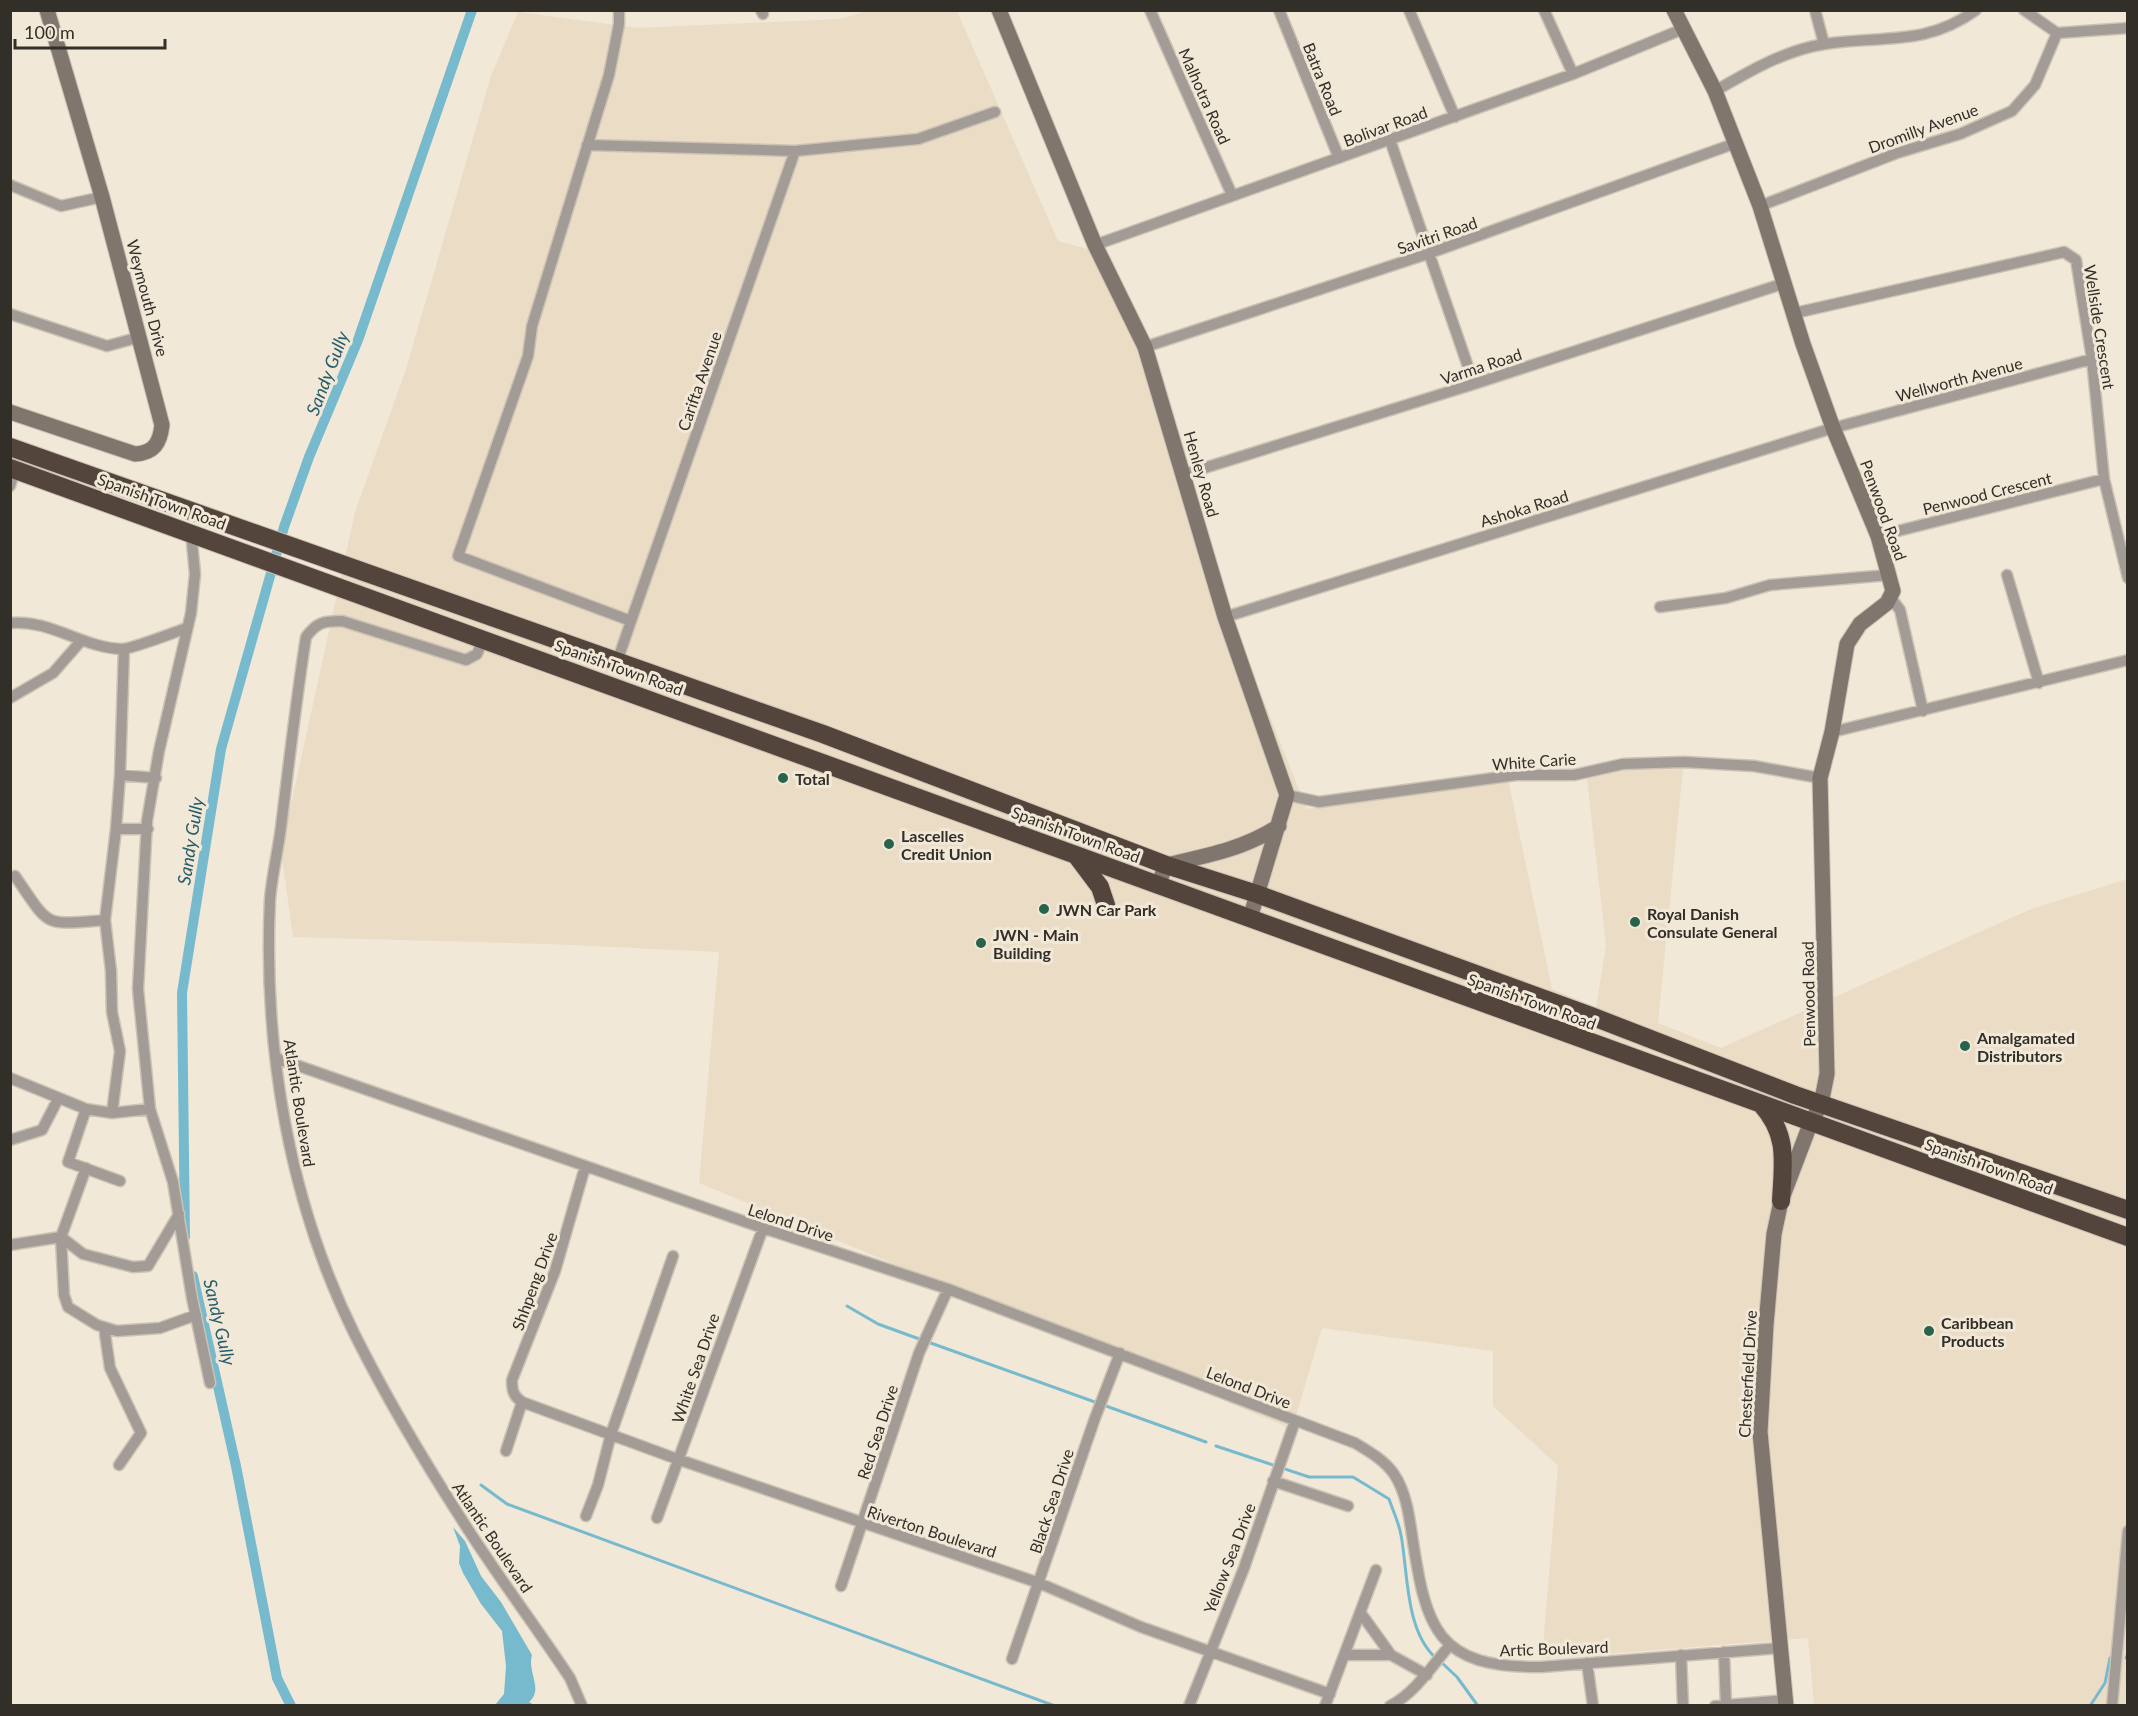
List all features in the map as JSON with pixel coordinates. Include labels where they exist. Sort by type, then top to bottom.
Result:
[{"type":"highway","name":"Spanish Town Road","points":[[10,447],[823,734],[1166,866],[1257,894],[1821,1104],[2127,1210]]},
{"type":"highway","name":"Spanish Town Road","points":[[12,474],[191,532],[2127,1237]]},
{"type":"highway","points":[[815,759],[823,734]]},
{"type":"highway","points":[[1075,854],[1100,887],[1106,905]]},
{"type":"highway","points":[[1420,955],[1422,965],[1557,1026],[1562,1033]]},
{"type":"highway","points":[[1760,1102],[1772,1116],[1781,1136],[1784,1160],[1781,1201]]},
{"type":"street","name":"Weymouth Drive","points":[[10,412],[135,454],[146,453],[155,448],[161,438],[162,425],[140,337],[102,197],[46,10]]},
{"type":"street","points":[[619,10],[620,24],[609,75],[532,326],[528,356],[458,556],[631,621]]},
{"type":"street","name":"Henley Road","points":[[999,10],[1095,245],[1145,347],[1185,474],[1225,617],[1287,795]]},
{"type":"street","name":"Malhotra Road","points":[[1150,10],[1232,195]]},
{"type":"street","name":"Batra Road","points":[[1279,10],[1339,158]]},
{"type":"street","points":[[1409,10],[1455,117]]},
{"type":"street","points":[[1545,10],[1573,74]]},
{"type":"street","name":"Penwood Road","points":[[1674,10],[1715,91],[1760,206],[1803,344],[1833,428],[1878,536],[1889,575],[1891,598],[1860,624],[1847,644],[1832,732],[1820,778],[1827,1074],[1821,1104],[1811,1122]]},
{"type":"street","points":[[1815,10],[1824,44]]},
{"type":"street","points":[[1715,91],[1761,65],[1824,44],[1924,36],[1945,29],[1962,14],[1976,10]]},
{"type":"street","points":[[2024,10],[2057,33],[2127,28]]},
{"type":"street","name":"Bolivar Road","points":[[1095,245],[1573,74],[1683,29]]},
{"type":"street","name":"Dromilly Avenue","points":[[1760,206],[1897,153],[1960,134],[2012,111],[2035,85],[2057,33]]},
{"type":"street","points":[[587,146],[795,151],[918,139],[995,112]]},
{"type":"street","points":[[1390,140],[1474,384]]},
{"type":"street","name":"Savitri Road","points":[[1145,347],[1430,253],[1736,143]]},
{"type":"street","name":"Carifta Avenue","points":[[616,662],[795,151]]},
{"type":"street","points":[[10,185],[61,206],[102,197]]},
{"type":"street","name":"Wellside Crescent","points":[[1795,314],[2064,252],[2076,260],[2092,359],[2104,479],[2127,578]]},
{"type":"street","name":"Varma Road","points":[[1185,474],[1474,384],[1785,283]]},
{"type":"street","points":[[10,314],[107,346],[140,337]]},
{"type":"street","name":"Wellworth Avenue","points":[[1833,428],[2092,359]]},
{"type":"street","name":"Ashoka Road","points":[[1225,617],[1833,428]]},
{"type":"street","name":"Penwood Crescent","points":[[1878,536],[2104,479]]},
{"type":"street","points":[[191,532],[195,574],[188,628],[159,752],[147,821],[138,989],[150,1109],[173,1182],[210,1383]]},
{"type":"street","points":[[1660,607],[1726,598],[1770,585],[1889,575]]},
{"type":"street","points":[[2007,575],[2039,683]]},
{"type":"street","points":[[1891,598],[1900,610],[1923,711]]},
{"type":"street","name":"Atlantic Boulevard","points":[[484,638],[477,654],[466,660],[342,621],[324,621],[315,625],[306,637],[270,896],[269,977],[276,1058],[287,1139],[298,1182],[326,1270],[354,1334],[386,1394],[456,1512],[570,1678],[582,1706]]},
{"type":"street","points":[[10,623],[22,622],[50,628],[81,641],[124,649],[188,628]]},
{"type":"street","points":[[10,698],[53,674],[81,641]]},
{"type":"street","points":[[112,1113],[120,1051],[112,1012],[111,971],[105,920],[120,775],[124,649]]},
{"type":"street","points":[[1832,732],[2127,660]]},
{"type":"street","name":"White Carie","points":[[1287,795],[1318,802],[1516,775],[1574,775],[1623,764],[1654,763],[1754,766],[1820,778]]},
{"type":"street","points":[[120,775],[156,778]]},
{"type":"street","points":[[1250,918],[1287,795]]},
{"type":"street","points":[[1158,885],[1166,866],[1234,849],[1258,839],[1279,826]]},
{"type":"street","points":[[116,829],[148,829]]},
{"type":"street","points":[[15,876],[46,920],[58,924],[105,920]]},
{"type":"street","name":"Lelond Drive","points":[[276,1058],[585,1167],[948,1289],[1295,1421]]},
{"type":"street","points":[[10,1078],[58,1099],[86,1108],[112,1113],[150,1109]]},
{"type":"street","points":[[10,1140],[42,1130],[58,1099]]},
{"type":"street","points":[[86,1108],[68,1162],[120,1181]]},
{"type":"street","name":"Chesterfield Drive","points":[[1786,1703],[1760,1432],[1774,1234],[1781,1201],[1811,1122]]},
{"type":"street","name":"Shhpeng Drive","points":[[522,1402],[516,1398],[512,1389],[513,1380],[555,1271],[585,1167]]},
{"type":"street","points":[[86,1168],[61,1237],[63,1295],[68,1307],[104,1327],[117,1331],[160,1328],[196,1315]]},
{"type":"street","points":[[10,1245],[61,1237],[84,1254],[133,1266],[148,1266],[179,1214]]},
{"type":"street","name":"White Sea Drive","points":[[657,1518],[763,1228]]},
{"type":"street","points":[[586,1516],[598,1485],[611,1434],[673,1256]]},
{"type":"street","name":"Red Sea Drive","points":[[841,1586],[919,1353],[948,1289]]},
{"type":"street","points":[[104,1327],[110,1368],[141,1433],[119,1465]]},
{"type":"street","name":"Black Sea Drive","points":[[1012,1659],[1096,1413],[1120,1353]]},
{"type":"street","points":[[506,1451],[522,1402]]},
{"type":"street","name":"Riverton Boulevard","points":[[522,1402],[862,1524],[1039,1583],[1141,1628],[1330,1694]]},
{"type":"street","name":"Artic Boulevard","points":[[1295,1421],[1355,1443],[1376,1456],[1395,1475],[1410,1518],[1426,1610],[1447,1648],[1472,1659],[1508,1667],[1781,1648]]},
{"type":"street","name":"Yellow Sea Drive","points":[[1189,1706],[1244,1568],[1295,1421]]},
{"type":"street","points":[[1273,1481],[1348,1506]]},
{"type":"street","points":[[2112,1706],[2127,1531]]},
{"type":"street","points":[[1325,1706],[1376,1570]]},
{"type":"street","points":[[1360,1612],[1391,1655]]},
{"type":"street","points":[[1390,1706],[1401,1700],[1430,1671],[1447,1648]]},
{"type":"street","points":[[1724,1652],[1726,1705]]},
{"type":"street","points":[[1344,1655],[1391,1655],[1430,1671]]},
{"type":"street","points":[[1681,1656],[1683,1706]]},
{"type":"street","points":[[1587,1663],[1593,1706]]},
{"type":"street","points":[[1715,1706],[1786,1703]]},
{"type":"shaded area","points":[[868,11],[957,11],[1058,241],[1110,255],[1160,365],[1239,639],[1307,809],[1508,779],[1552,989],[1596,1007],[1606,945],[1586,771],[1683,769],[1658,1023],[1721,1048],[2031,909],[2127,879],[2127,1705],[1814,1705],[1808,1638],[1542,1659],[1558,1466],[1493,1406],[1493,1351],[1322,1328],[1292,1429],[699,1183],[719,952],[549,944],[293,937],[281,850],[355,512],[406,369],[491,76],[518,12],[638,28],[839,19]]},
{"type":"water","points":[[453,1527],[465,1541],[481,1576],[501,1602],[532,1655],[535,1692],[529,1702],[534,1705],[495,1705],[504,1694],[506,1666],[502,1631],[481,1604],[463,1573],[459,1563],[460,1546]]},
{"type":"waterway","name":"Sandy Gully","points":[[185,1237],[182,993],[221,749],[284,527],[309,457],[358,340],[472,10]]},
{"type":"waterway","name":"Sandy Gully","points":[[193,1276],[236,1466],[277,1678],[291,1706]]},
{"type":"waterway","points":[[847,1306],[878,1324],[922,1340]]},
{"type":"waterway","points":[[928,1342],[1206,1442]]},
{"type":"waterway","points":[[1216,1446],[1309,1477],[1353,1477],[1389,1499],[1401,1535],[1413,1617],[1418,1632],[1436,1658]]},
{"type":"waterway","points":[[481,1485],[507,1504],[1055,1706]]},
{"type":"waterway","points":[[2126,1658],[2128,1654]]},
{"type":"waterway","points":[[2090,1706],[2105,1683],[2110,1658]]},
{"type":"waterway","points":[[1441,1662],[1457,1677],[1478,1706]]},
{"type":"place","name":"Total","points":[[783,778]]},
{"type":"place","name":"Lascelles Credit Union","points":[[889,844]]},
{"type":"place","name":"JWN Car Park","points":[[1044,909]]},
{"type":"place","name":"Royal Danish Consulate General","points":[[1635,922]]},
{"type":"place","name":"JWN - Main Building","points":[[981,943]]},
{"type":"place","name":"Amalgamated Distributors","points":[[1965,1046]]},
{"type":"place","name":"Caribbean Products","points":[[1929,1331]]}]
